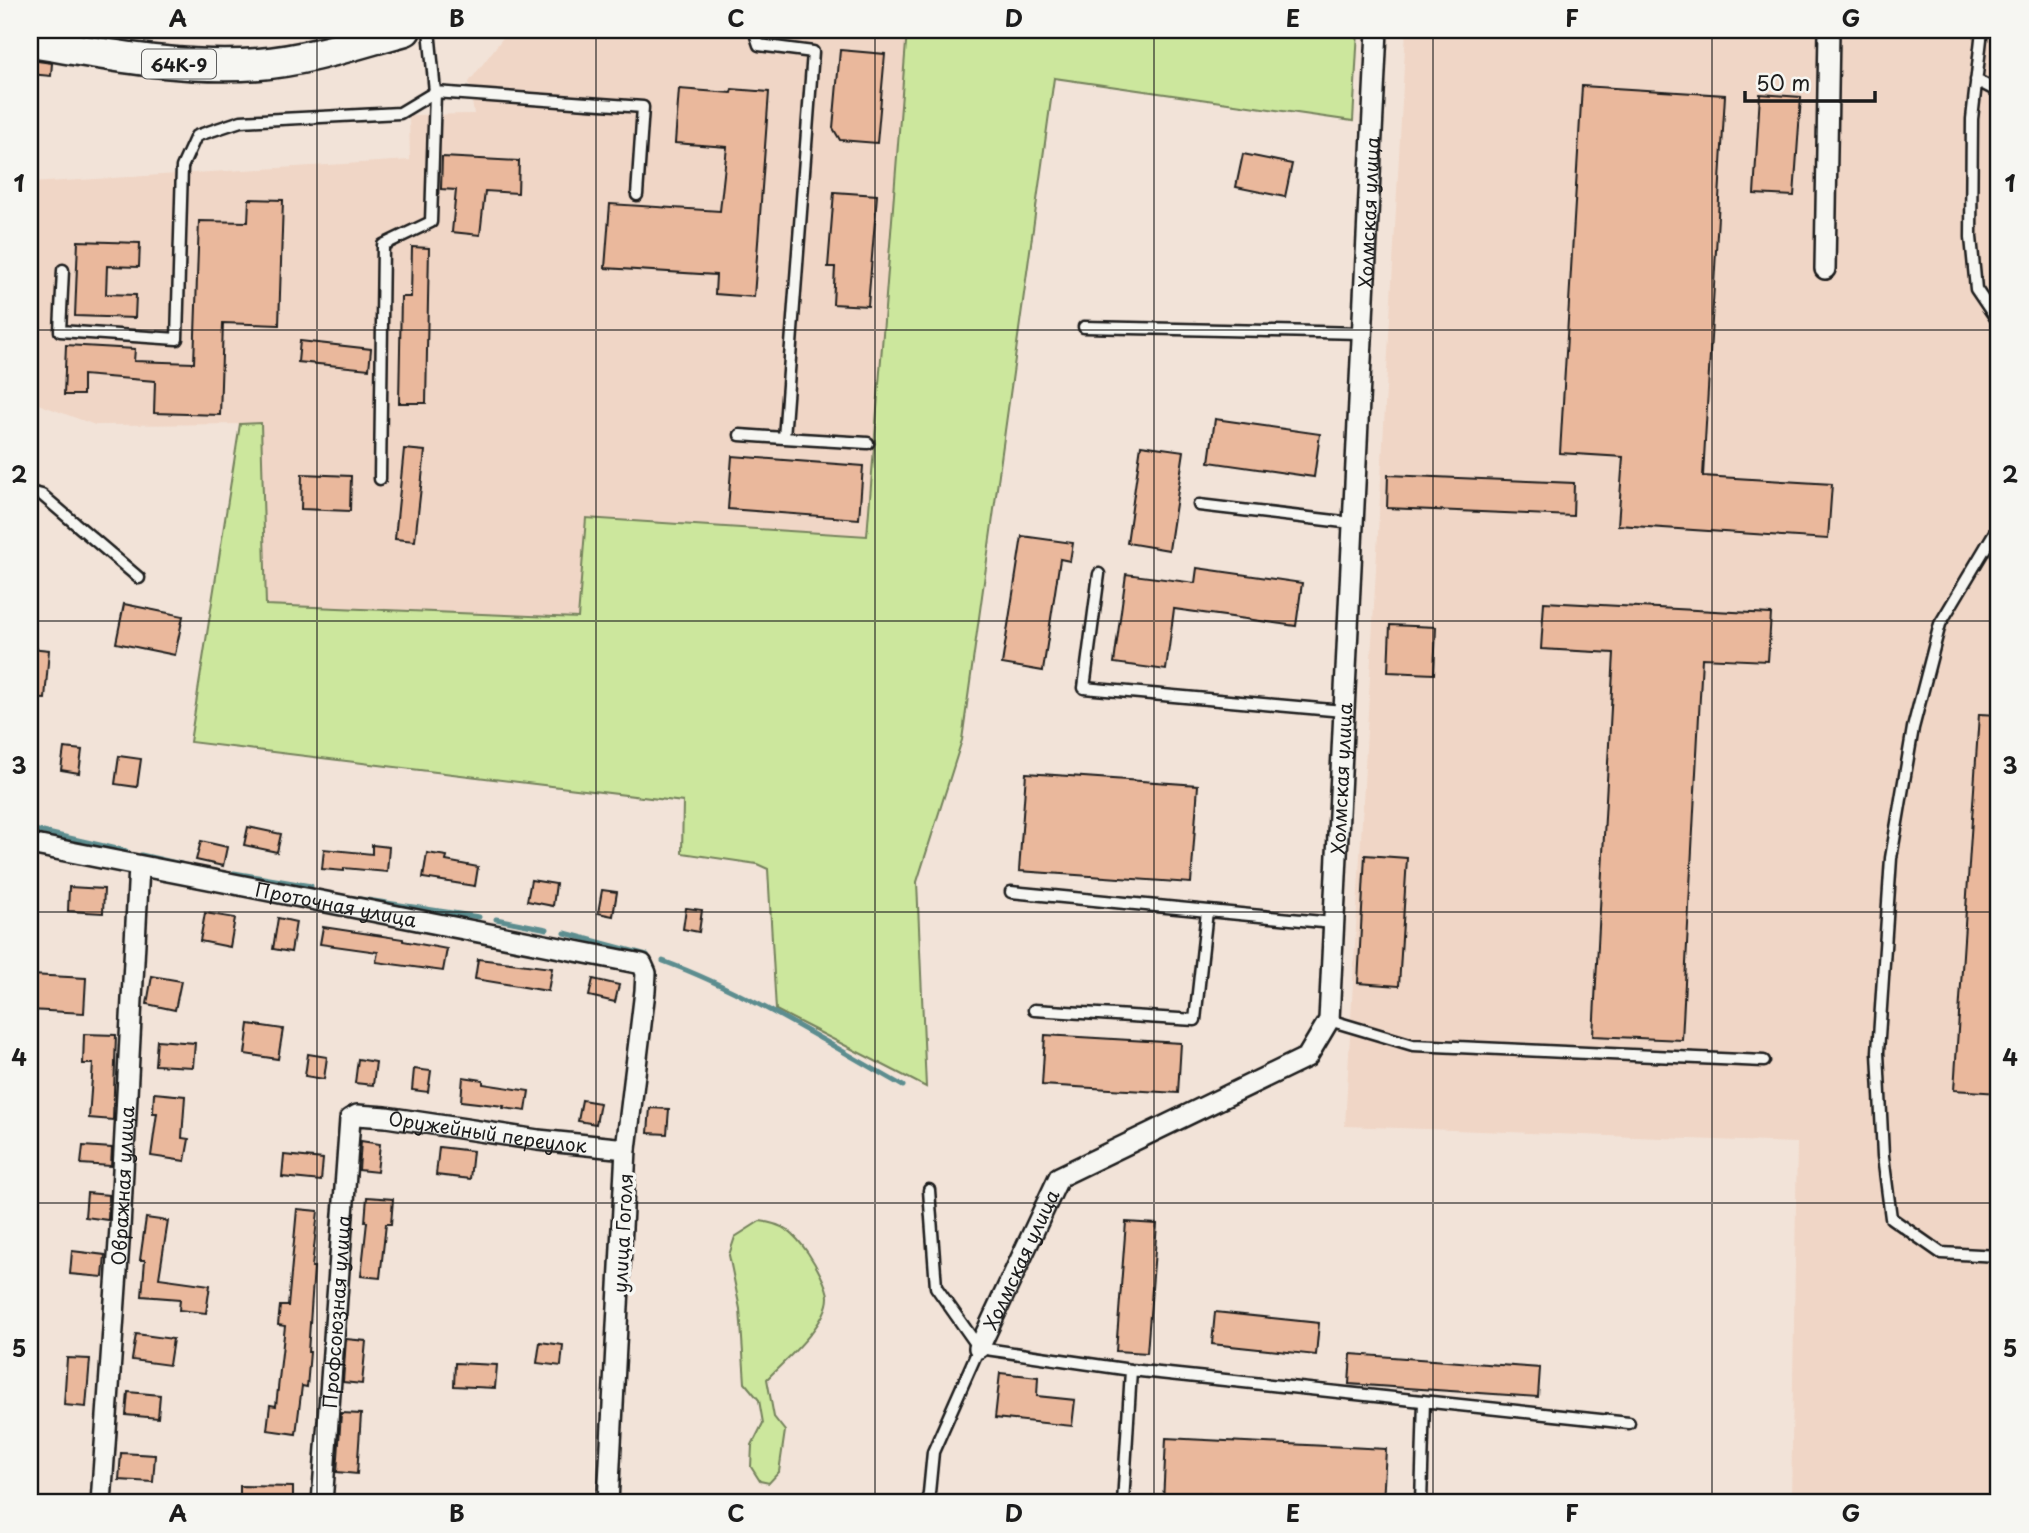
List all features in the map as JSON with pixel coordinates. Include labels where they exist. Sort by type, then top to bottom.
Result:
[{"type":"main road","name":"64К-9","points":[[30,41],[166,64],[258,64],[298,58],[405,30]]},
{"type":"street","name":"Холмская улица","points":[[979,1348],[1059,1177],[1307,1057],[1329,1020],[1377,30]]},
{"type":"street","points":[[1825,269],[1829,30]]},
{"type":"street","name":"Проточная улица","points":[[30,844],[642,964]]},
{"type":"street","name":"Овражная улица","points":[[101,1503],[120,1228],[139,866]]},
{"type":"street","name":"улица Гоголя","points":[[608,1503],[626,1149],[646,991],[646,973],[642,964]]},
{"type":"street","name":"Оружейный переулок","points":[[349,1119],[357,1115],[386,1117],[538,1140],[626,1149]]},
{"type":"street","name":"Профсоюзная улица","points":[[322,1503],[349,1119]]},
{"type":"lane","points":[[380,479],[383,245],[431,222],[435,92],[429,30]]},
{"type":"lane","points":[[754,30],[759,45],[813,52],[784,438]]},
{"type":"lane","points":[[1982,30],[1972,119],[1971,237],[1976,289],[1999,323]]},
{"type":"lane","points":[[1976,79],[1999,92]]},
{"type":"lane","points":[[63,270],[60,331],[177,339],[182,167],[196,136],[241,121],[400,113],[435,92],[643,107],[637,195]]},
{"type":"lane","points":[[1084,327],[1361,333]]},
{"type":"lane","points":[[740,435],[868,443]]},
{"type":"lane","points":[[30,492],[42,495],[139,578]]},
{"type":"lane","points":[[1199,505],[1352,523]]},
{"type":"lane","points":[[1999,525],[1940,624],[1913,728],[1892,858],[1878,1052],[1883,1156],[1891,1218],[1941,1253],[1999,1256]]},
{"type":"lane","points":[[1099,574],[1084,688],[1343,711]]},
{"type":"lane","points":[[1011,892],[1333,923]]},
{"type":"lane","points":[[1034,1010],[1195,1020],[1207,911]]},
{"type":"lane","points":[[1329,1020],[1413,1045],[1764,1061]]},
{"type":"lane","points":[[929,1191],[936,1287],[979,1348],[1130,1370],[1629,1423]]},
{"type":"lane","points":[[928,1503],[933,1452],[979,1348]]},
{"type":"lane","points":[[1123,1503],[1130,1370]]},
{"type":"lane","points":[[1421,1503],[1424,1401]]},
{"type":"shaded area","points":[[509,30],[907,30],[867,537],[587,518],[578,618],[265,605],[261,424],[95,425],[30,401],[30,183],[410,160],[409,115],[474,114],[469,82]]},
{"type":"shaded area","points":[[1406,30],[1999,30],[1999,1503],[1791,1503],[1797,1143],[1345,1126]]},
{"type":"green space","points":[[907,30],[1358,30],[1353,121],[1054,78],[962,740],[917,882],[926,1087],[776,1010],[768,869],[757,864],[682,853],[683,802],[190,742],[240,424],[261,423],[266,605],[578,618],[586,518],[867,536]]},
{"type":"green space","points":[[760,1221],[782,1227],[798,1240],[817,1268],[828,1297],[821,1319],[813,1330],[767,1379],[774,1417],[785,1431],[779,1472],[769,1483],[760,1481],[751,1467],[752,1445],[763,1423],[759,1400],[745,1383],[740,1309],[729,1255],[735,1237]]},
{"type":"building","points":[[840,50],[885,54],[877,143],[840,140],[833,128]]},
{"type":"building","points":[[30,60],[52,63],[51,76],[30,74]]},
{"type":"building","points":[[1582,86],[1725,95],[1703,476],[1832,484],[1828,539],[1618,525],[1623,457],[1560,453]]},
{"type":"building","points":[[679,89],[731,93],[732,89],[769,92],[754,297],[715,294],[716,275],[605,268],[610,204],[720,211],[727,147],[675,143]]},
{"type":"building","points":[[1760,94],[1801,97],[1794,196],[1754,194]]},
{"type":"building","points":[[1243,154],[1292,164],[1285,197],[1236,187]]},
{"type":"building","points":[[442,157],[519,161],[518,193],[485,191],[480,235],[452,232],[456,190],[441,189]]},
{"type":"building","points":[[834,192],[877,195],[868,306],[833,304],[835,267],[828,267]]},
{"type":"building","points":[[249,199],[283,200],[279,325],[223,323],[220,415],[154,413],[155,381],[83,375],[83,395],[64,395],[66,345],[135,349],[134,361],[194,363],[199,221],[248,222]]},
{"type":"building","points":[[78,241],[140,243],[139,267],[107,266],[106,294],[136,295],[135,318],[75,316]]},
{"type":"building","points":[[412,247],[429,248],[426,403],[399,403],[401,297],[411,297]]},
{"type":"building","points":[[300,341],[371,349],[369,369],[298,362]]},
{"type":"building","points":[[1215,419],[1320,434],[1314,477],[1209,462]]},
{"type":"building","points":[[1141,445],[1184,451],[1169,550],[1127,543]]},
{"type":"building","points":[[404,449],[425,451],[415,541],[395,539]]},
{"type":"building","points":[[732,456],[863,466],[859,519],[728,509]]},
{"type":"building","points":[[302,474],[351,476],[350,511],[301,509]]},
{"type":"building","points":[[1388,475],[1574,483],[1573,516],[1387,508]]},
{"type":"building","points":[[1022,536],[1073,543],[1070,561],[1060,559],[1043,671],[1002,664]]},
{"type":"building","points":[[1197,568],[1302,583],[1296,626],[1174,609],[1166,670],[1114,663],[1126,574],[1195,583]]},
{"type":"building","points":[[1544,602],[1771,614],[1768,661],[1702,658],[1682,1040],[1593,1036],[1614,653],[1541,649]]},
{"type":"building","points":[[124,604],[183,616],[175,655],[116,643]]},
{"type":"building","points":[[1390,625],[1436,627],[1434,674],[1388,672]]},
{"type":"building","points":[[30,648],[49,650],[45,699],[30,698]]},
{"type":"building","points":[[1979,714],[1999,715],[1999,1093],[1954,1090]]},
{"type":"building","points":[[64,748],[82,750],[79,773],[61,770]]},
{"type":"building","points":[[119,756],[141,759],[137,787],[115,784]]},
{"type":"building","points":[[1026,773],[1198,785],[1191,883],[1019,871]]},
{"type":"building","points":[[248,827],[281,834],[277,852],[244,845]]},
{"type":"building","points":[[201,841],[227,847],[223,866],[196,860]]},
{"type":"building","points":[[372,845],[389,847],[387,872],[322,869],[324,849],[372,854]]},
{"type":"building","points":[[427,853],[447,856],[446,861],[478,867],[475,886],[423,878]]},
{"type":"building","points":[[1365,855],[1407,858],[1399,986],[1358,983]]},
{"type":"building","points":[[531,880],[556,884],[553,906],[527,901]]},
{"type":"building","points":[[69,887],[104,889],[103,913],[68,911]]},
{"type":"building","points":[[602,890],[617,892],[613,916],[598,913]]},
{"type":"building","points":[[686,908],[702,910],[699,932],[683,929]]},
{"type":"building","points":[[205,913],[235,918],[230,947],[200,941]]},
{"type":"building","points":[[278,918],[296,922],[291,952],[273,949]]},
{"type":"building","points":[[323,927],[403,939],[447,949],[443,971],[376,962],[378,952],[320,944]]},
{"type":"building","points":[[478,959],[552,968],[548,991],[475,979]]},
{"type":"building","points":[[31,975],[86,978],[84,1013],[30,1010]]},
{"type":"building","points":[[152,976],[181,981],[175,1010],[147,1004]]},
{"type":"building","points":[[593,979],[619,985],[615,1002],[589,996]]},
{"type":"building","points":[[249,1024],[283,1029],[278,1059],[245,1054]]},
{"type":"building","points":[[84,1034],[116,1035],[113,1120],[89,1118],[93,1064],[83,1064]]},
{"type":"building","points":[[1045,1035],[1181,1043],[1178,1093],[1042,1085]]},
{"type":"building","points":[[157,1040],[195,1043],[193,1067],[155,1065]]},
{"type":"building","points":[[308,1054],[327,1057],[324,1079],[305,1076]]},
{"type":"building","points":[[358,1059],[376,1062],[373,1085],[355,1083]]},
{"type":"building","points":[[414,1069],[431,1071],[428,1092],[412,1090]]},
{"type":"building","points":[[463,1077],[483,1080],[483,1084],[529,1091],[526,1111],[461,1101]]},
{"type":"building","points":[[154,1093],[185,1096],[182,1138],[189,1139],[185,1161],[151,1156],[157,1113],[153,1113]]},
{"type":"building","points":[[582,1100],[600,1103],[596,1124],[578,1121]]},
{"type":"building","points":[[650,1108],[669,1109],[667,1134],[648,1133]]},
{"type":"building","points":[[361,1141],[380,1144],[377,1172],[359,1170]]},
{"type":"building","points":[[83,1146],[112,1148],[111,1166],[81,1164]]},
{"type":"building","points":[[439,1147],[473,1151],[470,1179],[436,1175]]},
{"type":"building","points":[[284,1155],[323,1159],[321,1181],[282,1177]]},
{"type":"building","points":[[87,1193],[109,1195],[108,1220],[85,1217]]},
{"type":"building","points":[[367,1197],[393,1199],[391,1224],[386,1224],[380,1278],[361,1276]]},
{"type":"building","points":[[297,1209],[318,1211],[312,1267],[307,1387],[302,1386],[296,1434],[267,1430],[270,1405],[276,1406],[285,1326],[278,1325],[280,1306],[288,1306]]},
{"type":"building","points":[[146,1218],[168,1221],[159,1278],[210,1285],[206,1313],[179,1310],[180,1299],[142,1296],[145,1260],[140,1260]]},
{"type":"building","points":[[1126,1222],[1157,1224],[1147,1353],[1116,1351]]},
{"type":"building","points":[[72,1251],[105,1255],[103,1277],[70,1274]]},
{"type":"building","points":[[1215,1312],[1319,1323],[1316,1355],[1212,1344]]},
{"type":"building","points":[[136,1334],[173,1339],[169,1365],[132,1360]]},
{"type":"building","points":[[346,1339],[366,1341],[362,1384],[343,1382]]},
{"type":"building","points":[[540,1342],[563,1345],[561,1366],[537,1363]]},
{"type":"building","points":[[1351,1354],[1540,1368],[1538,1397],[1349,1384]]},
{"type":"building","points":[[67,1358],[90,1359],[86,1407],[64,1405]]},
{"type":"building","points":[[455,1363],[497,1365],[495,1388],[454,1386]]},
{"type":"building","points":[[1000,1373],[1038,1377],[1037,1396],[1075,1400],[1072,1426],[995,1418]]},
{"type":"building","points":[[128,1392],[160,1395],[158,1418],[126,1415]]},
{"type":"building","points":[[341,1413],[361,1414],[357,1474],[337,1472]]},
{"type":"building","points":[[1166,1438],[1386,1449],[1383,1503],[1194,1493],[1194,1503],[1163,1503]]},
{"type":"building","points":[[121,1453],[155,1455],[153,1482],[119,1480]]},
{"type":"building","points":[[240,1486],[293,1487],[293,1503],[240,1503]]},
{"type":"waterway","points":[[30,829],[126,851]]},
{"type":"waterway","points":[[141,855],[181,864]]},
{"type":"waterway","points":[[234,873],[311,886]]},
{"type":"waterway","points":[[354,898],[479,917]]},
{"type":"waterway","points":[[496,919],[547,929]]},
{"type":"waterway","points":[[565,933],[647,955]]},
{"type":"waterway","points":[[663,961],[725,987],[903,1086]]}]
